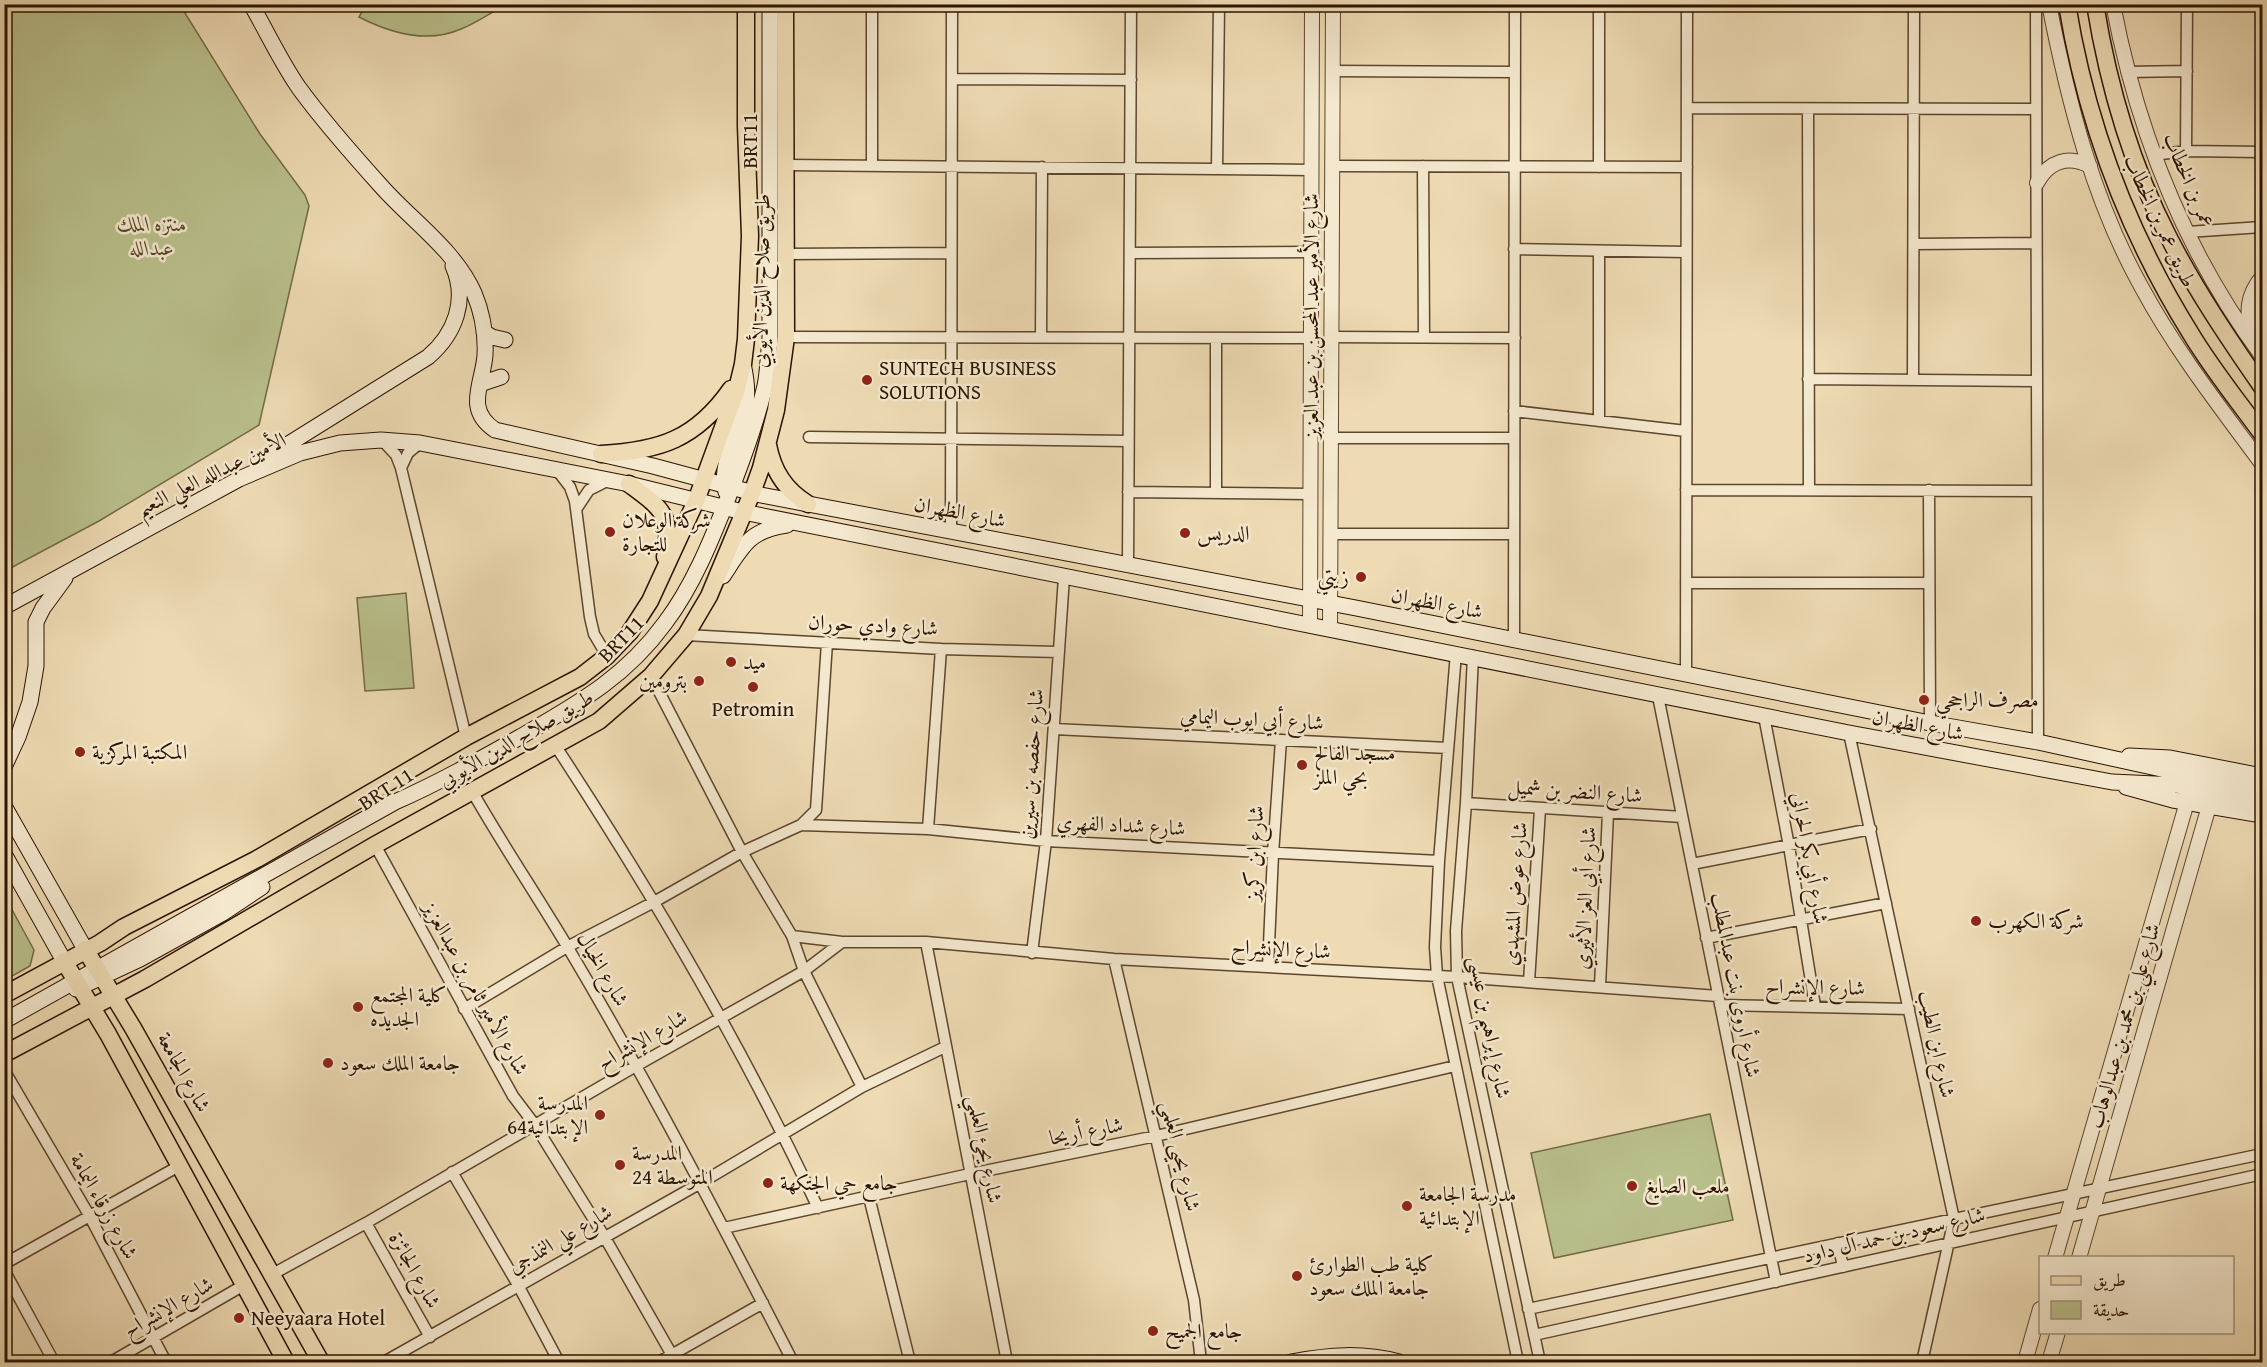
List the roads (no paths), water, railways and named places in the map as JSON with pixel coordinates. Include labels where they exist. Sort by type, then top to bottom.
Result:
[{"type":"main road","points":[[251,4],[292,77],[307,97],[381,187],[446,252],[469,283],[479,306],[484,332],[485,353],[476,398],[480,413],[489,425],[495,430],[704,479],[727,494]]},
{"type":"main road","name":"طريق صلاح الدين الأيوبي","points":[[4,995],[124,927],[257,859],[466,737],[580,676],[607,656],[640,619],[661,579],[696,501],[742,370],[746,339],[750,228],[746,4]]},
{"type":"main road","name":"BRT11","points":[[432,785],[597,692],[622,671],[664,625],[679,603],[727,494],[752,434],[765,384],[770,341],[770,4]]},
{"type":"main road","name":"طريق صلاح الدين الأيوبي","points":[[4,1054],[145,979],[375,845],[600,721],[651,676],[686,635],[710,596],[752,493],[768,442],[778,396],[786,337],[785,4]]},
{"type":"main road","name":"طريق عمر بن الخطاب","points":[[2067,4],[2078,64],[2101,145],[2141,244],[2192,336],[2262,434]]},
{"type":"main road","name":"طريق عمر بن الخطاب","points":[[2096,4],[2119,112],[2149,195],[2174,247],[2212,314],[2262,387]]},
{"type":"main road","points":[[215,491],[438,349],[453,327],[459,302],[457,275],[446,252]]},
{"type":"main road","points":[[484,332],[492,337],[505,340]]},
{"type":"main road","points":[[601,454],[643,451],[684,436],[708,419],[742,370]]},
{"type":"main road","points":[[727,494],[725,468],[746,401],[747,382],[742,370]]},
{"type":"main road","points":[[480,384],[501,377]]},
{"type":"main road","name":"الأمين عبدالله العلي النعيم","points":[[4,607],[215,491],[281,461],[310,450],[340,443],[381,440],[420,443],[629,484],[696,501],[727,494]]},
{"type":"main road","points":[[768,442],[774,467],[780,479],[797,498],[808,504]]},
{"type":"main road","points":[[629,484],[660,509],[667,526],[667,544],[661,579]]},
{"type":"main road","name":"شارع الظهران","points":[[727,494],[752,493],[1331,603],[1930,723],[2114,757]]},
{"type":"main road","name":"شارع الظهران","points":[[727,494],[743,512],[1456,653],[1658,696],[2112,782]]},
{"type":"main road","points":[[710,596],[744,543],[772,527],[799,523]]},
{"type":"main road","points":[[4,768],[30,702],[36,666],[36,622],[43,608],[69,573]]},
{"type":"main road","points":[[2114,757],[2170,758],[2262,776]]},
{"type":"main road","points":[[2114,757],[2149,767],[2262,790]]},
{"type":"main road","points":[[2112,782],[2150,794],[2262,815]]},
{"type":"main road","points":[[2112,782],[2168,784],[2262,803]]},
{"type":"main road","name":"BRT 11","points":[[4,1021],[223,913],[250,894],[399,808],[432,785]]},
{"type":"main road","name":"شارع الجامعة","points":[[4,806],[321,1362]]},
{"type":"main road","points":[[4,854],[92,1007],[286,1362]]},
{"type":"main road","name":"BRT 11","points":[[4,1028],[78,983]]},
{"type":"main road","points":[[274,1340],[296,1362]]},
{"type":"main road","points":[[1291,1362],[1327,1356],[1352,1355],[1399,1362]]},
{"type":"street","points":[[872,4],[872,166]]},
{"type":"street","points":[[951,532],[952,4]]},
{"type":"street","points":[[1128,566],[1131,4]]},
{"type":"street","points":[[1216,169],[1219,4]]},
{"type":"street","name":"شارع الأمير عبد المحسن بن عبد العزيز","points":[[1310,625],[1312,4]]},
{"type":"street","name":"شارع الأمير عبد المحسن بن عبد العزيز","points":[[1330,628],[1333,4]]},
{"type":"street","points":[[1514,639],[1515,4]]},
{"type":"street","points":[[1599,4],[1599,167]]},
{"type":"street","points":[[1686,674],[1687,4]]},
{"type":"street","points":[[1913,380],[1914,4]]},
{"type":"street","points":[[2036,4],[2038,742]]},
{"type":"street","points":[[2049,4],[2073,113],[2090,166],[2113,226],[2141,287],[2183,355],[2262,464]]},
{"type":"street","name":"عمر بن الخطاب","points":[[2113,4],[2127,72],[2153,155],[2203,264],[2262,356]]},
{"type":"street","points":[[2186,151],[2187,4]]},
{"type":"street","points":[[1333,71],[1515,72]]},
{"type":"street","points":[[2127,72],[2187,71]]},
{"type":"street","points":[[952,79],[1131,80]]},
{"type":"street","points":[[1687,108],[2035,109]]},
{"type":"street","points":[[1808,109],[1809,490]]},
{"type":"street","points":[[2153,155],[2186,151],[2262,152]]},
{"type":"street","points":[[2037,183],[2042,173],[2059,161],[2070,160],[2090,166]]},
{"type":"street","points":[[786,165],[1312,170]]},
{"type":"street","points":[[1332,166],[1687,167]]},
{"type":"street","points":[[1423,166],[1424,338]]},
{"type":"street","points":[[1041,337],[1042,167]]},
{"type":"street","points":[[2187,232],[2262,227]]},
{"type":"street","points":[[1914,244],[2035,243]]},
{"type":"street","points":[[2141,244],[2141,287]]},
{"type":"street","points":[[2174,247],[2203,264],[2212,314]]},
{"type":"street","points":[[1514,249],[1686,252]]},
{"type":"street","points":[[1599,250],[1599,421]]},
{"type":"street","points":[[1130,253],[1311,252]]},
{"type":"street","points":[[786,254],[951,253]]},
{"type":"street","points":[[2252,341],[2247,309],[2252,292],[2262,277]]},
{"type":"street","points":[[786,337],[1311,338]]},
{"type":"street","points":[[1332,337],[1515,338]]},
{"type":"street","points":[[1216,338],[1216,493]]},
{"type":"street","points":[[1808,379],[2036,381]]},
{"type":"street","points":[[1515,411],[1686,432]]},
{"type":"street","points":[[809,437],[1128,441]]},
{"type":"street","points":[[1331,438],[1514,438]]},
{"type":"street","points":[[381,440],[396,455],[401,468],[466,737]]},
{"type":"street","points":[[401,468],[408,453],[420,443]]},
{"type":"street","points":[[557,470],[570,488],[577,508],[590,617],[594,634],[607,656]]},
{"type":"street","points":[[577,508],[590,490],[609,480]]},
{"type":"street","points":[[1686,490],[2036,490]]},
{"type":"street","points":[[1929,490],[1930,723]]},
{"type":"street","points":[[1128,492],[1310,494]]},
{"type":"street","points":[[1331,534],[1514,534]]},
{"type":"street","name":"شارع حفصه بن سيرين","points":[[1032,953],[1046,841],[1064,577]]},
{"type":"street","points":[[1686,582],[1929,583]]},
{"type":"street","name":"شارع وادي حوران","points":[[686,635],[941,649],[1059,652]]},
{"type":"street","name":"شارع شداد الفهري","points":[[464,1009],[567,947],[654,902],[742,852],[801,825],[816,810],[827,642]]},
{"type":"street","points":[[928,829],[941,649]]},
{"type":"street","points":[[1456,653],[1439,861],[1435,947],[1437,976],[1518,1362]]},
{"type":"street","name":"شارع إبراهيم بن عيسى","points":[[1473,657],[1466,803],[1455,931],[1457,977],[1540,1362]]},
{"type":"street","points":[[651,676],[742,852],[792,936],[804,971],[862,1087]]},
{"type":"street","name":"شارع أروى بنت عبدالمطلب","points":[[1658,696],[1776,1282]]},
{"type":"street","name":"شارع أبي بكر الحراني","points":[[1764,716],[1789,846],[1815,1006]]},
{"type":"street","name":"شارع أبي ايوب اليمامي","points":[[1054,729],[1448,748]]},
{"type":"street","name":"شارع ابن الطيب","points":[[1849,733],[1954,1219],[1922,1362]]},
{"type":"street","name":"شارع ابن كريز","points":[[1268,967],[1281,740]]},
{"type":"street","points":[[555,745],[654,902],[720,1017],[784,1135],[818,1208]]},
{"type":"street","name":"شارع الخيال","points":[[472,792],[567,947],[636,1066],[724,1228],[793,1362]]},
{"type":"street","points":[[2055,1256],[2187,802]]},
{"type":"street","name":"شارع النضر بن شميل","points":[[1466,803],[1682,817]]},
{"type":"street","name":"شارع علي بن محمد بن عبدالوهاب","points":[[2079,1256],[2210,806]]},
{"type":"street","name":"شارع عوض المشهدي","points":[[1529,982],[1540,809]]},
{"type":"street","name":"شارع أبي العز الأثيري","points":[[1600,986],[1608,813]]},
{"type":"street","name":"شارع شداد الفهري","points":[[801,825],[928,829],[1046,841],[1439,861]]},
{"type":"street","points":[[1692,864],[1871,829]]},
{"type":"street","name":"شارع الأمير ثامر بن عبدالعزيز","points":[[375,845],[513,1096],[536,1125],[604,1236],[674,1359]]},
{"type":"street","points":[[1706,938],[1886,903]]},
{"type":"street","name":"شارع الإنشراح","points":[[792,936],[842,942],[926,942],[1114,959],[1600,986],[1719,1000],[1909,1009]]},
{"type":"street","name":"شارع الإنشراح","points":[[271,1275],[366,1223],[720,1017],[804,971],[842,942]]},
{"type":"street","name":"شارع يحئ العلمي","points":[[926,942],[1007,1362]]},
{"type":"street","name":"شارع يحيى العلمي","points":[[1114,959],[1194,1300],[1201,1362]]},
{"type":"street","name":"شارع علي النمذجي","points":[[384,1362],[699,1184],[862,1087],[945,1047]]},
{"type":"street","name":"شارع أريحا","points":[[724,1228],[1156,1136],[1455,1066]]},
{"type":"street","name":"شارع زرقاء اليمامة","points":[[4,1070],[89,1215],[166,1362]]},
{"type":"street","points":[[1528,1309],[2262,1154]]},
{"type":"street","points":[[4,1264],[178,1166]]},
{"type":"street","points":[[452,1172],[518,1285],[559,1362]]},
{"type":"street","name":"شارع سعود بن حمد آل داود","points":[[1534,1335],[2262,1173]]},
{"type":"street","points":[[869,1197],[910,1362]]},
{"type":"street","name":"شارع الجائزة","points":[[366,1223],[430,1337]]},
{"type":"street","points":[[1838,1243],[1843,1267]]},
{"type":"street","points":[[4,1270],[54,1362]]},
{"type":"street","name":"شارع الإنشراح","points":[[111,1362],[244,1285]]},
{"type":"street","points":[[659,1362],[674,1359],[763,1303]]},
{"type":"street","points":[[2025,1362],[2039,1313]]},
{"type":"street","points":[[2049,1362],[2057,1334]]},
{"type":"place","name":"SUNTECH BUSINESS SOLUTIONS","points":[[867,380]]},
{"type":"place","name":"شركة الوعلان للتجارة","points":[[610,532]]},
{"type":"place","name":"الدريس","points":[[1185,533]]},
{"type":"place","name":"زيتي","points":[[1361,577]]},
{"type":"place","name":"ميد","points":[[731,662]]},
{"type":"place","name":"بترومين","points":[[699,681]]},
{"type":"place","name":"Petromin","points":[[753,687]]},
{"type":"place","name":"مصرف الراجحي","points":[[1924,700]]},
{"type":"place","name":"المكتبة المركزية","points":[[80,752]]},
{"type":"place","name":"مسجد الفالح بحي الملز","points":[[1302,765]]},
{"type":"place","name":"شركة الكهرب","points":[[1976,921]]},
{"type":"place","name":"كلية المجتمع الجديده","points":[[358,1007]]},
{"type":"place","name":"جامعة الملك سعود","points":[[328,1063]]},
{"type":"place","name":"المدرسة الإبتدائية64","points":[[600,1115]]},
{"type":"place","name":"المدرسة المتوسطة 24","points":[[620,1165]]},
{"type":"place","name":"جامع حي الجتكهة","points":[[768,1183]]},
{"type":"place","name":"ملعب الصايغ","points":[[1632,1186]]},
{"type":"place","name":"مدرسة الجامعة الإبتدائية","points":[[1407,1206]]},
{"type":"place","name":"كلية طب الطوارئ جامعة الملك سعود","points":[[1297,1276]]},
{"type":"place","name":"Neeyaara Hotel","points":[[239,1318]]},
{"type":"place","name":"جامع الجميح","points":[[1153,1331]]},
{"type":"park label","name":"منتزه الملك عبدالله","points":[[152,236]]}]
